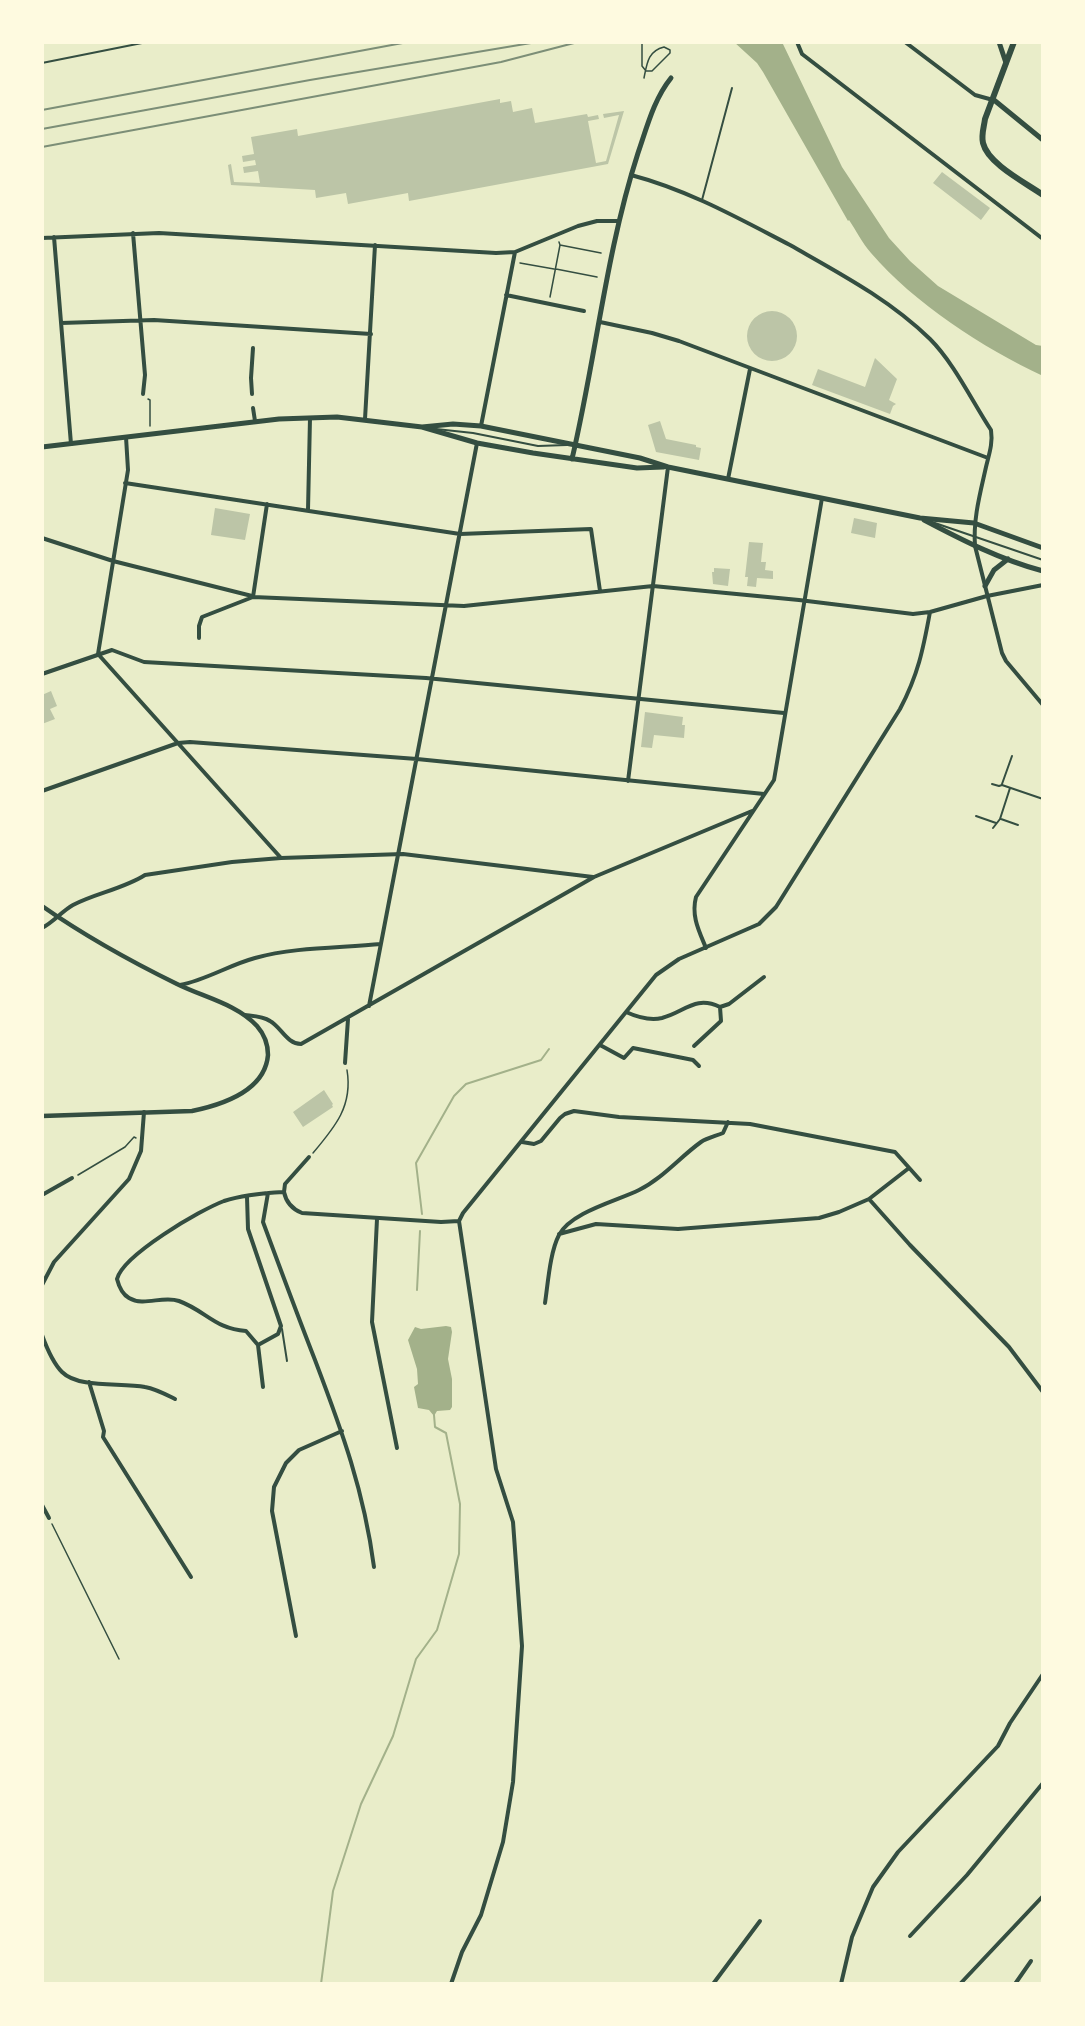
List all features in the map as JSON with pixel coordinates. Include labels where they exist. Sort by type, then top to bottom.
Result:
[{"type":"main road","points":[[999,42],[1006,63]]},
{"type":"main road","points":[[1014,42],[983,129],[982,139],[992,159],[1043,195]]},
{"type":"main road","points":[[572,459],[619,221],[631,175],[657,100],[671,78]]},
{"type":"main road","points":[[994,100],[1043,140]]},
{"type":"main road","points":[[42,447],[255,421],[310,417],[365,419],[422,427],[477,443],[572,459],[637,468],[668,467]]},
{"type":"main road","points":[[422,427],[453,424],[481,426],[920,518],[974,523],[1043,548]]},
{"type":"main road","points":[[920,518],[975,546],[1043,571]]},
{"type":"main road","points":[[985,586],[994,570],[1008,559]]},
{"type":"street","points":[[797,42],[801,54],[1043,239]]},
{"type":"street","points":[[905,42],[975,95],[994,100]]},
{"type":"street","points":[[631,175],[702,200],[849,278],[886,303],[930,340],[944,356],[991,430],[992,441],[974,523],[975,546],[1006,661],[1043,705]]},
{"type":"street","points":[[42,238],[133,233],[496,253],[515,252],[597,220],[619,221]]},
{"type":"street","points":[[133,233],[145,375],[143,394]]},
{"type":"street","points":[[54,237],[71,444]]},
{"type":"street","points":[[365,419],[375,245]]},
{"type":"street","points":[[481,426],[515,252]]},
{"type":"street","points":[[506,296],[584,311]]},
{"type":"street","points":[[61,323],[140,320],[371,334]]},
{"type":"street","points":[[600,322],[679,341],[988,458]]},
{"type":"street","points":[[254,327],[254,334]]},
{"type":"street","points":[[252,394],[253,348]]},
{"type":"street","points":[[728,479],[750,369]]},
{"type":"street","points":[[254,408],[255,421]]},
{"type":"street","points":[[308,510],[310,417]]},
{"type":"street","points":[[98,654],[128,470],[126,437]]},
{"type":"street","points":[[369,1007],[477,443]]},
{"type":"street","points":[[628,781],[668,467]]},
{"type":"street","points":[[125,483],[460,534],[591,529],[600,591]]},
{"type":"street","points":[[706,948],[694,919],[696,897],[774,780],[822,497]]},
{"type":"street","points":[[253,597],[267,504]]},
{"type":"street","points":[[42,538],[113,561],[253,597],[464,606],[653,586],[914,614],[1043,585]]},
{"type":"street","points":[[198,638],[201,617],[253,597]]},
{"type":"street","points":[[451,1984],[462,1952],[484,1906],[503,1842],[513,1782],[522,1646],[513,1522],[496,1469],[459,1221],[463,1213],[656,975],[679,959],[759,924],[776,907],[914,684],[921,661],[930,612]]},
{"type":"street","points":[[42,674],[112,650],[144,662],[433,679],[784,713]]},
{"type":"street","points":[[98,654],[281,858]]},
{"type":"street","points":[[42,791],[178,742],[417,759],[764,794]]},
{"type":"street","points":[[42,906],[113,951],[179,986],[246,1015],[265,1018],[293,1043],[301,1044],[594,877],[752,811]]},
{"type":"street","points":[[42,928],[52,923],[73,905],[135,883],[145,875],[232,862],[398,854],[594,877]]},
{"type":"street","points":[[179,986],[262,956],[381,944]]},
{"type":"street","points":[[626,1012],[638,1017],[660,1018],[671,1015],[693,1003],[715,1004],[720,1007],[729,1004],[764,977]]},
{"type":"street","points":[[694,1046],[721,1021],[720,1007]]},
{"type":"street","points":[[42,1116],[192,1111],[230,1100],[255,1083],[265,1068],[267,1060],[267,1043],[259,1027],[246,1015]]},
{"type":"street","points":[[345,1063],[348,1018]]},
{"type":"street","points":[[600,1045],[624,1058],[633,1048],[693,1060],[699,1066]]},
{"type":"street","points":[[521,1142],[534,1144],[541,1141],[560,1118],[574,1111],[619,1117],[728,1122],[768,1126],[896,1152],[920,1180]]},
{"type":"street","points":[[42,1284],[54,1262],[129,1179],[141,1152],[144,1113]]},
{"type":"street","points":[[544,1303],[560,1234],[574,1220],[640,1189],[661,1176],[703,1140],[723,1133],[728,1122]]},
{"type":"street","points":[[309,1157],[285,1184],[284,1192],[289,1204],[302,1213],[377,1219],[459,1221]]},
{"type":"street","points":[[560,1234],[596,1224],[686,1229],[808,1219],[839,1212],[870,1199],[909,1168]]},
{"type":"street","points":[[42,1195],[72,1178]]},
{"type":"street","points":[[263,1387],[258,1345],[246,1331],[225,1329],[181,1302],[157,1299],[141,1302],[127,1297],[121,1291],[117,1279],[122,1267],[154,1241],[210,1208],[225,1201],[284,1192]]},
{"type":"street","points":[[268,1193],[262,1222],[342,1431],[357,1477],[367,1518],[374,1567]]},
{"type":"street","points":[[247,1197],[248,1229],[281,1326],[278,1334],[258,1345]]},
{"type":"street","points":[[870,1199],[910,1245],[1008,1347],[1043,1392]]},
{"type":"street","points":[[377,1219],[372,1322],[396,1448]]},
{"type":"street","points":[[42,1335],[62,1372],[79,1381],[146,1387],[175,1399]]},
{"type":"street","points":[[89,1382],[104,1437],[191,1577]]},
{"type":"street","points":[[296,1635],[272,1511],[274,1487],[286,1463],[299,1450],[342,1431]]},
{"type":"street","points":[[42,1505],[49,1518]]},
{"type":"street","points":[[841,1984],[852,1938],[873,1887],[898,1851],[998,1746],[1010,1723],[1043,1674]]},
{"type":"street","points":[[910,1936],[967,1875],[1043,1783]]},
{"type":"street","points":[[960,1984],[1043,1896]]},
{"type":"street","points":[[713,1984],[760,1921]]},
{"type":"street","points":[[1015,1984],[1031,1961]]},
{"type":"lane","points":[[42,63],[147,42]]},
{"type":"lane","points":[[702,200],[732,88]]},
{"type":"lane","points":[[422,427],[538,446],[576,445]]},
{"type":"lane","points":[[920,518],[1043,561]]},
{"type":"lane","points":[[1002,785],[1012,756]]},
{"type":"lane","points":[[992,784],[1002,785],[1043,799]]},
{"type":"lane","points":[[993,828],[1000,819],[1010,788]]},
{"type":"lane","points":[[976,816],[996,823]]},
{"type":"lane","points":[[1000,819],[1018,825]]},
{"type":"lane","points":[[281,1326],[287,1361]]},
{"type":"path","points":[[642,42],[642,66],[646,71],[652,71],[670,53],[670,50],[667,47],[652,52],[644,78]]},
{"type":"path","points":[[549,304],[560,245],[556,235]]},
{"type":"path","points":[[560,245],[601,253]]},
{"type":"path","points":[[513,261],[597,277]]},
{"type":"path","points":[[143,394],[150,400],[151,434]]},
{"type":"path","points":[[309,1157],[337,1124],[344,1108],[348,1090],[348,1072],[345,1063]]},
{"type":"path","points":[[72,1178],[125,1147],[134,1137]]},
{"type":"path","points":[[49,1518],[119,1659]]},
{"type":"shaded area","points":[[734,42],[782,42],[842,167],[889,238],[938,286],[1036,345],[1043,346],[1043,376],[997,352],[928,307],[871,253],[848,221],[763,72],[757,63]]},
{"type":"shaded area","points":[[415,1327],[421,1329],[451,1327],[452,1332],[448,1359],[452,1379],[452,1407],[450,1410],[437,1411],[434,1416],[429,1410],[418,1408],[414,1387],[418,1384],[417,1369],[408,1340]]},
{"type":"building","points":[[500,99],[500,103],[511,101],[513,112],[532,108],[535,123],[587,114],[588,117],[598,115],[599,119],[588,121],[596,163],[606,161],[619,115],[604,118],[603,114],[624,111],[608,164],[409,201],[408,193],[348,204],[346,193],[316,198],[315,190],[231,185],[228,165],[231,164],[234,182],[260,183],[258,171],[244,173],[243,167],[256,165],[255,160],[243,162],[242,156],[254,154],[251,137],[297,129],[298,136]]},
{"type":"building","points":[[942,172],[990,208],[981,220],[933,183]]},
{"type":"building","points":[[767,311],[777,311],[790,318],[797,331],[797,341],[790,354],[777,361],[767,361],[758,357],[751,350],[747,341],[747,331],[751,322],[758,315]]},
{"type":"building","points":[[875,358],[897,379],[889,400],[896,404],[890,414],[812,385],[818,369],[865,387]]},
{"type":"building","points":[[660,421],[666,439],[701,448],[699,460],[656,452],[648,425]]},
{"type":"building","points":[[215,508],[250,514],[245,540],[211,535]]},
{"type":"building","points":[[854,518],[877,523],[875,538],[851,533]]},
{"type":"building","points":[[749,542],[763,543],[761,562],[766,562],[765,570],[773,571],[773,579],[757,578],[756,587],[747,586],[748,577],[745,577]]},
{"type":"building","points":[[714,568],[730,569],[728,586],[713,584]]},
{"type":"building","points":[[51,691],[57,706],[50,709],[55,719],[42,724],[42,695]]},
{"type":"building","points":[[645,712],[683,717],[684,738],[654,735],[652,748],[641,747]]},
{"type":"building","points":[[324,1090],[333,1107],[303,1127],[293,1112]]},
{"type":"waterway","points":[[422,1214],[416,1163],[454,1096],[466,1084],[541,1060],[549,1049]]},
{"type":"waterway","points":[[417,1290],[420,1231]]},
{"type":"waterway","points":[[321,1984],[333,1891],[361,1804],[393,1736],[416,1659],[437,1630],[459,1554],[460,1504],[446,1433],[435,1427],[434,1415]]},
{"type":"railway","points":[[42,110],[408,42]]},
{"type":"railway","points":[[42,129],[310,80],[537,42]]},
{"type":"railway","points":[[42,147],[501,62],[578,42]]}]
